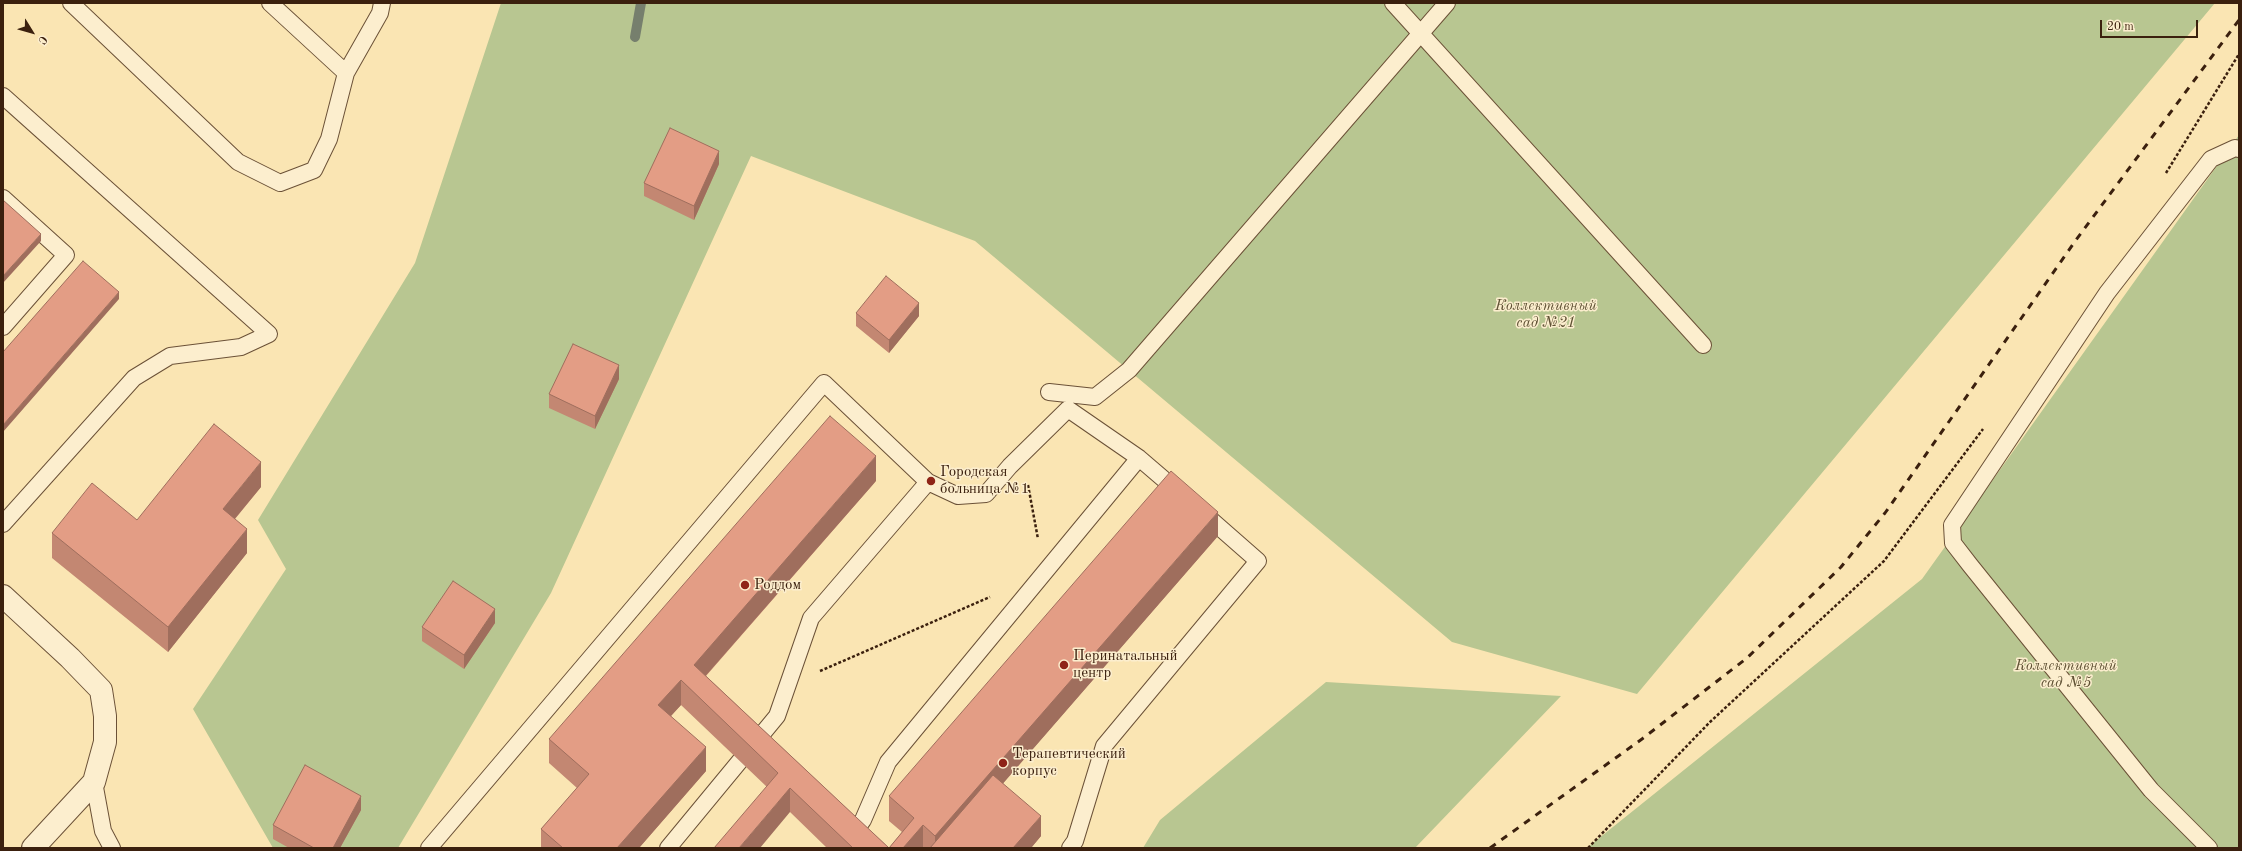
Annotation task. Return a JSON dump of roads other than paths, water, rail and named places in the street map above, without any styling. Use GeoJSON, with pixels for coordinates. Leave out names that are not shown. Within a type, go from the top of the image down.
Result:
{"type":"FeatureCollection","features":[{"type":"Feature","properties":{"kind":"street"},"geometry":{"type":"LineString","coordinates":[[3,596],[70,658],[101,690],[105,716],[104,742],[94,782],[33,848]]}},
{"type":"Feature","properties":{"kind":"lane"},"geometry":{"type":"LineString","coordinates":[[71,3],[238,162],[280,183],[314,170],[330,139],[346,73],[380,13],[382,3]]}},
{"type":"Feature","properties":{"kind":"lane"},"geometry":{"type":"LineString","coordinates":[[270,3],[346,73]]}},
{"type":"Feature","properties":{"kind":"lane"},"geometry":{"type":"LineString","coordinates":[[1393,3],[1703,345]]}},
{"type":"Feature","properties":{"kind":"lane"},"geometry":{"type":"LineString","coordinates":[[1049,392],[1095,397],[1129,370],[1447,3]]}},
{"type":"Feature","properties":{"kind":"lane"},"geometry":{"type":"LineString","coordinates":[[3,96],[269,334],[241,347],[170,356],[134,378],[3,524]]}},
{"type":"Feature","properties":{"kind":"lane"},"geometry":{"type":"LineString","coordinates":[[2209,848],[2151,790],[1970,565],[1953,543],[1952,525],[2107,293],[2211,159],[2235,148],[2239,149]]}},
{"type":"Feature","properties":{"kind":"lane"},"geometry":{"type":"LineString","coordinates":[[3,198],[66,255],[3,327]]}},
{"type":"Feature","properties":{"kind":"lane"},"geometry":{"type":"LineString","coordinates":[[429,848],[824,383],[928,482],[958,496],[986,494],[1022,454],[1068,409],[1139,458],[1258,562],[1104,746],[1075,841],[1070,848]]}},
{"type":"Feature","properties":{"kind":"lane"},"geometry":{"type":"LineString","coordinates":[[851,837],[863,820],[888,762],[1139,458]]}},
{"type":"Feature","properties":{"kind":"lane"},"geometry":{"type":"LineString","coordinates":[[668,848],[777,716],[811,618],[928,482]]}},
{"type":"Feature","properties":{"kind":"lane"},"geometry":{"type":"LineString","coordinates":[[94,782],[103,831],[112,848]]}},
{"type":"Feature","properties":{"kind":"waterway"},"geometry":{"type":"LineString","coordinates":[[635,37],[641,3]]}},
{"type":"Feature","properties":{"kind":"railway"},"geometry":{"type":"LineString","coordinates":[[1490,848],[1642,739],[1747,658],[1841,567],[1885,513],[2076,240],[2239,20]]}},
{"type":"Feature","properties":{"kind":"place","name":"Городская больница №1"},"geometry":{"type":"Point","coordinates":[931,481]}},
{"type":"Feature","properties":{"kind":"place","name":"Роддом"},"geometry":{"type":"Point","coordinates":[745,585]}},
{"type":"Feature","properties":{"kind":"place","name":"Перинатальный центр"},"geometry":{"type":"Point","coordinates":[1064,665]}},
{"type":"Feature","properties":{"kind":"place","name":"Терапевтический корпус"},"geometry":{"type":"Point","coordinates":[1003,763]}},
{"type":"Feature","properties":{"kind":"park label","name":"Коллективный сад №21"},"geometry":{"type":"Point","coordinates":[1546,314]}},
{"type":"Feature","properties":{"kind":"park label","name":"Коллективный сад №5"},"geometry":{"type":"Point","coordinates":[2066,674]}}]}
